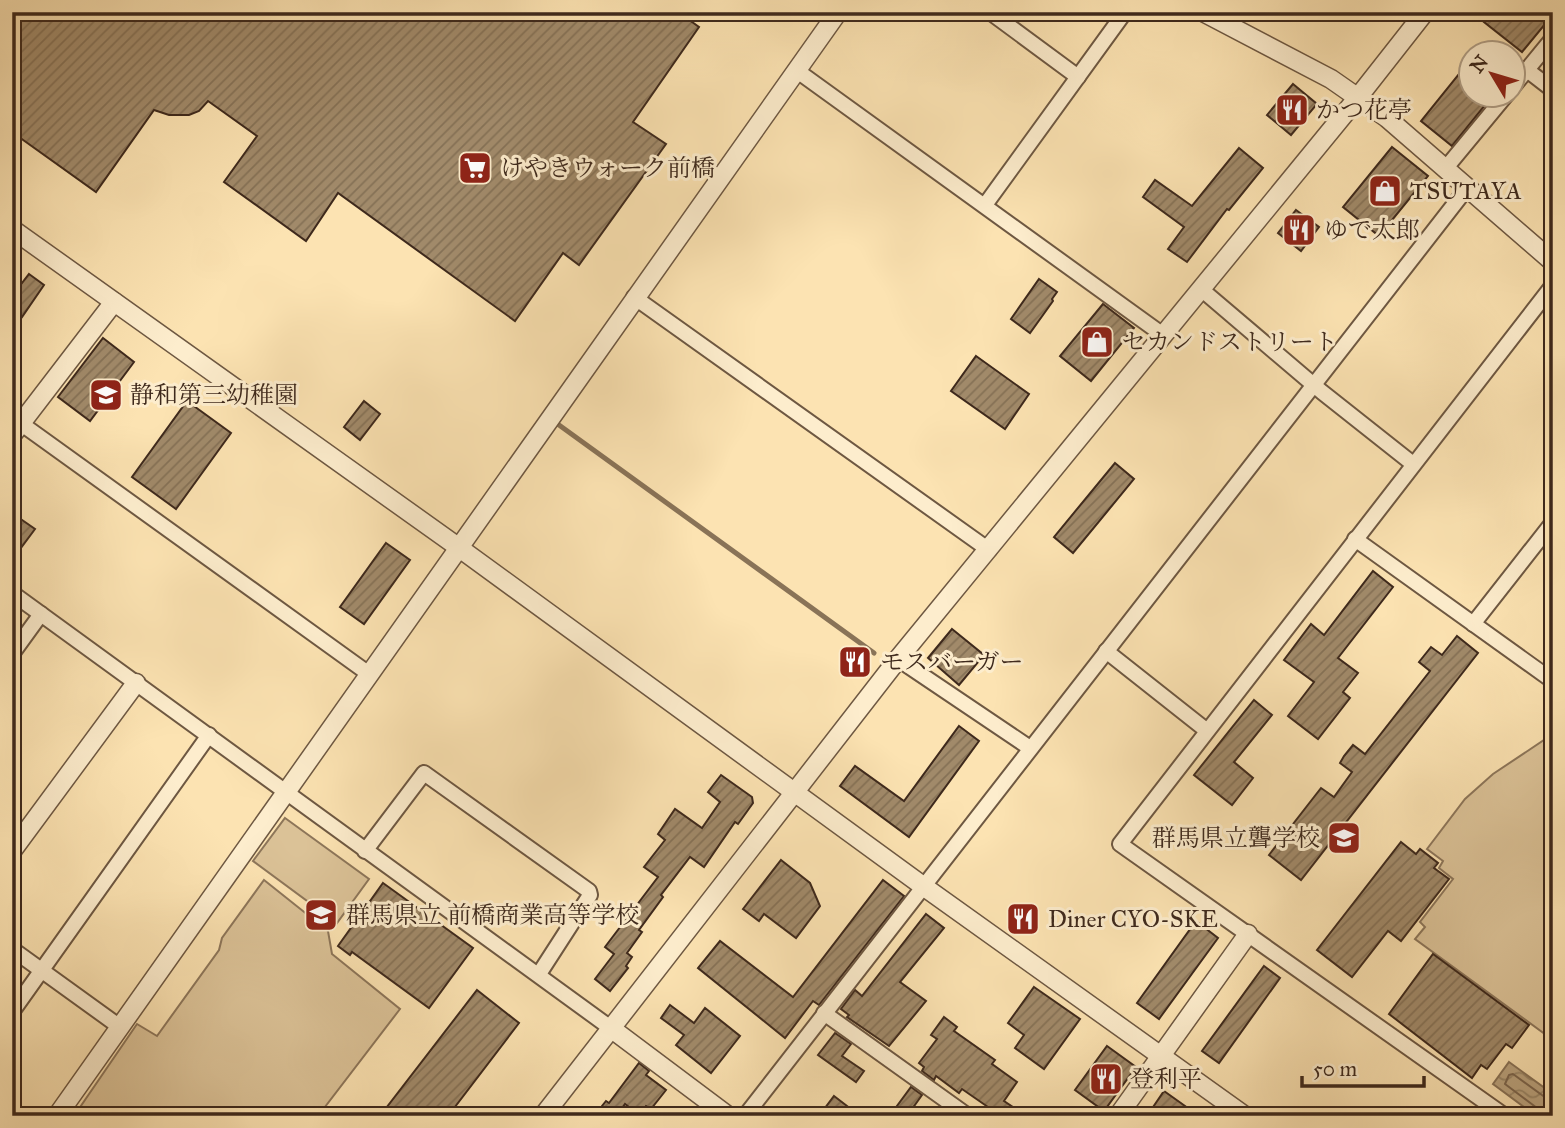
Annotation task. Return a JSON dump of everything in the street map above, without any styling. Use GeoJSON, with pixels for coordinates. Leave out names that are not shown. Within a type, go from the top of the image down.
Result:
{"type":"FeatureCollection","features":[{"type":"Feature","properties":{"kind":"street"},"geometry":{"type":"LineString","coordinates":[[57,1116],[838,12]]}},
{"type":"Feature","properties":{"kind":"street"},"geometry":{"type":"LineString","coordinates":[[990,12],[1078,77]]}},
{"type":"Feature","properties":{"kind":"street"},"geometry":{"type":"LineString","coordinates":[[985,205],[1125,12]]}},
{"type":"Feature","properties":{"kind":"street"},"geometry":{"type":"LineString","coordinates":[[1203,12],[1359,96],[1387,117],[1553,262]]}},
{"type":"Feature","properties":{"kind":"street"},"geometry":{"type":"LineString","coordinates":[[543,1116],[898,659],[1425,12]]}},
{"type":"Feature","properties":{"kind":"street"},"geometry":{"type":"LineString","coordinates":[[1553,38],[1527,70],[1553,90]]}},
{"type":"Feature","properties":{"kind":"street"},"geometry":{"type":"LineString","coordinates":[[796,70],[1163,335]]}},
{"type":"Feature","properties":{"kind":"street"},"geometry":{"type":"LineString","coordinates":[[1445,169],[1495,108]]}},
{"type":"Feature","properties":{"kind":"street"},"geometry":{"type":"LineString","coordinates":[[745,1116],[1467,188]]}},
{"type":"Feature","properties":{"kind":"street"},"geometry":{"type":"LineString","coordinates":[[12,229],[458,547],[923,886],[1245,1116]]}},
{"type":"Feature","properties":{"kind":"street"},"geometry":{"type":"LineString","coordinates":[[1505,1116],[1119,844],[1553,285]]}},
{"type":"Feature","properties":{"kind":"street"},"geometry":{"type":"LineString","coordinates":[[1201,289],[1413,464]]}},
{"type":"Feature","properties":{"kind":"street"},"geometry":{"type":"LineString","coordinates":[[634,298],[989,550]]}},
{"type":"Feature","properties":{"kind":"street"},"geometry":{"type":"LineString","coordinates":[[114,302],[15,425],[369,674]]}},
{"type":"Feature","properties":{"kind":"street"},"geometry":{"type":"LineString","coordinates":[[1473,624],[1553,522]]}},
{"type":"Feature","properties":{"kind":"street"},"geometry":{"type":"LineString","coordinates":[[1355,539],[1553,681]]}},
{"type":"Feature","properties":{"kind":"street"},"geometry":{"type":"LineString","coordinates":[[12,593],[365,851],[540,974],[728,1116]]}},
{"type":"Feature","properties":{"kind":"street"},"geometry":{"type":"LineString","coordinates":[[12,654],[41,614]]}},
{"type":"Feature","properties":{"kind":"street"},"geometry":{"type":"LineString","coordinates":[[1106,650],[1206,730]]}},
{"type":"Feature","properties":{"kind":"street"},"geometry":{"type":"LineString","coordinates":[[898,659],[1030,748]]}},
{"type":"Feature","properties":{"kind":"street"},"geometry":{"type":"LineString","coordinates":[[12,851],[136,682]]}},
{"type":"Feature","properties":{"kind":"street"},"geometry":{"type":"LineString","coordinates":[[12,1012],[209,735]]}},
{"type":"Feature","properties":{"kind":"street"},"geometry":{"type":"LineString","coordinates":[[365,851],[424,773],[589,891],[590,895],[540,974]]}},
{"type":"Feature","properties":{"kind":"street"},"geometry":{"type":"LineString","coordinates":[[1118,1116],[1248,934]]}},
{"type":"Feature","properties":{"kind":"street"},"geometry":{"type":"LineString","coordinates":[[12,948],[120,1027]]}},
{"type":"Feature","properties":{"kind":"street"},"geometry":{"type":"LineString","coordinates":[[824,1013],[968,1116]]}},
{"type":"Feature","properties":{"kind":"shaded area"},"geometry":{"type":"Polygon","coordinates":[[[1553,738],[1553,1040],[1415,939],[1425,927],[1420,922],[1453,879],[1439,868],[1443,861],[1427,849],[1465,799],[1493,774],[1544,740],[1553,738]]]}},
{"type":"Feature","properties":{"kind":"shaded area"},"geometry":{"type":"Polygon","coordinates":[[[285,818],[369,879],[337,923],[253,861],[285,818]]]}},
{"type":"Feature","properties":{"kind":"shaded area"},"geometry":{"type":"Polygon","coordinates":[[[264,880],[328,931],[332,954],[400,1009],[318,1116],[74,1116],[137,1024],[157,1036],[219,950],[222,938],[264,880]]]}},
{"type":"Feature","properties":{"kind":"water"},"geometry":{"type":"Polygon","coordinates":[[[1509,1062],[1553,1094],[1553,1110],[1549,1116],[1536,1116],[1493,1084],[1509,1062]]]}},
{"type":"Feature","properties":{"kind":"building","name":"けやきウォーク前橋"},"geometry":{"type":"Polygon","coordinates":[[[12,12],[678,12],[699,27],[633,122],[666,144],[579,265],[563,253],[515,321],[338,193],[306,241],[224,182],[257,136],[208,101],[199,111],[189,115],[169,115],[154,110],[96,192],[12,132],[12,12]]]}},
{"type":"Feature","properties":{"kind":"building"},"geometry":{"type":"Polygon","coordinates":[[[1492,12],[1543,12],[1550,18],[1526,47],[1526,38],[1504,38],[1484,22],[1492,12]]]}},
{"type":"Feature","properties":{"kind":"building"},"geometry":{"type":"Polygon","coordinates":[[[1456,78],[1456,108],[1483,108],[1452,146],[1421,121],[1456,78]]]}},
{"type":"Feature","properties":{"kind":"building","name":"かつ花亭"},"geometry":{"type":"Polygon","coordinates":[[[1293,84],[1317,104],[1291,135],[1267,115],[1293,84]]]}},
{"type":"Feature","properties":{"kind":"building","name":"TSUTAYA"},"geometry":{"type":"Polygon","coordinates":[[[1392,147],[1428,176],[1379,236],[1343,207],[1392,147]]]}},
{"type":"Feature","properties":{"kind":"building"},"geometry":{"type":"Polygon","coordinates":[[[1239,148],[1263,168],[1229,210],[1227,209],[1187,262],[1168,249],[1184,227],[1143,197],[1155,180],[1192,206],[1239,148]]]}},
{"type":"Feature","properties":{"kind":"building","name":"ゆで太郎"},"geometry":{"type":"Polygon","coordinates":[[[1296,210],[1319,227],[1301,251],[1278,233],[1296,210]]]}},
{"type":"Feature","properties":{"kind":"building"},"geometry":{"type":"Polygon","coordinates":[[[29,274],[44,285],[22,317],[12,310],[12,296],[29,274]]]}},
{"type":"Feature","properties":{"kind":"building"},"geometry":{"type":"Polygon","coordinates":[[[1039,279],[1057,292],[1030,333],[1011,319],[1039,279]]]}},
{"type":"Feature","properties":{"kind":"building","name":"セカンドストリート"},"geometry":{"type":"Polygon","coordinates":[[[1103,304],[1134,328],[1091,381],[1060,356],[1103,304]]]}},
{"type":"Feature","properties":{"kind":"building"},"geometry":{"type":"Polygon","coordinates":[[[103,338],[134,362],[90,421],[58,397],[103,338]]]}},
{"type":"Feature","properties":{"kind":"building"},"geometry":{"type":"Polygon","coordinates":[[[976,356],[1029,394],[1005,429],[951,391],[976,356]]]}},
{"type":"Feature","properties":{"kind":"building"},"geometry":{"type":"Polygon","coordinates":[[[187,401],[231,433],[176,509],[132,477],[187,401]]]}},
{"type":"Feature","properties":{"kind":"building"},"geometry":{"type":"Polygon","coordinates":[[[364,401],[380,414],[360,440],[344,427],[364,401]]]}},
{"type":"Feature","properties":{"kind":"building"},"geometry":{"type":"Polygon","coordinates":[[[1115,463],[1134,479],[1073,553],[1054,537],[1115,463]]]}},
{"type":"Feature","properties":{"kind":"building"},"geometry":{"type":"Polygon","coordinates":[[[12,513],[35,529],[12,560],[12,513]]]}},
{"type":"Feature","properties":{"kind":"building"},"geometry":{"type":"Polygon","coordinates":[[[386,543],[410,560],[364,624],[340,607],[386,543]]]}},
{"type":"Feature","properties":{"kind":"building"},"geometry":{"type":"Polygon","coordinates":[[[1373,571],[1393,587],[1338,658],[1358,673],[1343,692],[1350,698],[1318,739],[1288,716],[1314,682],[1284,660],[1311,624],[1324,635],[1373,571]]]}},
{"type":"Feature","properties":{"kind":"building"},"geometry":{"type":"Polygon","coordinates":[[[952,629],[984,655],[959,685],[928,658],[952,629]]]}},
{"type":"Feature","properties":{"kind":"building"},"geometry":{"type":"Polygon","coordinates":[[[1457,636],[1478,653],[1301,880],[1269,855],[1321,788],[1334,797],[1352,772],[1340,763],[1344,756],[1353,745],[1365,754],[1430,671],[1419,662],[1431,647],[1442,655],[1457,636]]]}},
{"type":"Feature","properties":{"kind":"building"},"geometry":{"type":"Polygon","coordinates":[[[1254,700],[1272,715],[1234,762],[1253,778],[1232,805],[1194,775],[1254,700]]]}},
{"type":"Feature","properties":{"kind":"building"},"geometry":{"type":"Polygon","coordinates":[[[959,726],[979,741],[909,837],[840,786],[855,766],[904,801],[959,726]]]}},
{"type":"Feature","properties":{"kind":"building"},"geometry":{"type":"Polygon","coordinates":[[[721,775],[752,797],[753,803],[738,824],[735,822],[704,867],[690,857],[661,895],[663,897],[639,930],[642,932],[627,953],[632,957],[626,966],[628,968],[610,991],[595,979],[614,954],[605,947],[658,877],[644,867],[665,840],[658,834],[675,809],[702,828],[720,802],[708,792],[721,775]]]}},
{"type":"Feature","properties":{"kind":"building"},"geometry":{"type":"Polygon","coordinates":[[[1401,842],[1416,854],[1420,849],[1438,863],[1434,868],[1449,879],[1401,941],[1388,931],[1352,977],[1317,950],[1401,842]]]}},
{"type":"Feature","properties":{"kind":"building"},"geometry":{"type":"Polygon","coordinates":[[[781,860],[810,883],[820,906],[796,938],[764,914],[759,921],[743,909],[781,860]]]}},
{"type":"Feature","properties":{"kind":"building"},"geometry":{"type":"Polygon","coordinates":[[[883,880],[904,896],[819,1005],[813,1001],[785,1038],[698,968],[720,941],[793,997],[883,880]]]}},
{"type":"Feature","properties":{"kind":"building"},"geometry":{"type":"Polygon","coordinates":[[[383,883],[473,948],[429,1008],[352,952],[350,955],[338,946],[383,883]]]}},
{"type":"Feature","properties":{"kind":"building"},"geometry":{"type":"Polygon","coordinates":[[[926,914],[944,928],[900,982],[926,1001],[889,1046],[847,1017],[849,1015],[841,1009],[855,990],[862,996],[926,914]]]}},
{"type":"Feature","properties":{"kind":"building"},"geometry":{"type":"Polygon","coordinates":[[[1196,921],[1218,938],[1159,1019],[1137,1003],[1196,921]]]}},
{"type":"Feature","properties":{"kind":"building"},"geometry":{"type":"Polygon","coordinates":[[[1433,954],[1529,1025],[1512,1048],[1506,1044],[1487,1069],[1481,1065],[1472,1078],[1389,1014],[1433,954]]]}},
{"type":"Feature","properties":{"kind":"building"},"geometry":{"type":"Polygon","coordinates":[[[1264,966],[1280,978],[1219,1063],[1202,1051],[1264,966]]]}},
{"type":"Feature","properties":{"kind":"building"},"geometry":{"type":"Polygon","coordinates":[[[1034,987],[1080,1019],[1044,1069],[1015,1048],[1024,1035],[1008,1023],[1034,987]]]}},
{"type":"Feature","properties":{"kind":"building"},"geometry":{"type":"Polygon","coordinates":[[[477,990],[519,1023],[448,1116],[380,1116],[477,990]]]}},
{"type":"Feature","properties":{"kind":"building"},"geometry":{"type":"Polygon","coordinates":[[[670,1005],[694,1023],[705,1008],[740,1036],[711,1073],[676,1045],[684,1035],[661,1018],[670,1005]]]}},
{"type":"Feature","properties":{"kind":"building"},"geometry":{"type":"Polygon","coordinates":[[[944,1017],[957,1027],[954,1031],[995,1060],[992,1064],[1017,1082],[1004,1101],[1026,1116],[1001,1116],[962,1089],[959,1093],[936,1076],[934,1080],[922,1071],[924,1067],[919,1063],[937,1039],[931,1035],[944,1017]]]}},
{"type":"Feature","properties":{"kind":"building"},"geometry":{"type":"Polygon","coordinates":[[[835,1033],[851,1044],[842,1056],[864,1071],[856,1082],[818,1055],[835,1033]]]}},
{"type":"Feature","properties":{"kind":"building","name":"登利平"},"geometry":{"type":"Polygon","coordinates":[[[1107,1046],[1136,1067],[1104,1111],[1075,1090],[1107,1046]]]}},
{"type":"Feature","properties":{"kind":"building"},"geometry":{"type":"Polygon","coordinates":[[[639,1063],[649,1071],[646,1075],[666,1090],[651,1109],[646,1106],[639,1115],[625,1104],[620,1111],[626,1116],[594,1116],[606,1101],[609,1103],[639,1063]]]}},
{"type":"Feature","properties":{"kind":"building"},"geometry":{"type":"Polygon","coordinates":[[[911,1087],[922,1095],[907,1116],[902,1116],[894,1110],[911,1087]]]}},
{"type":"Feature","properties":{"kind":"building"},"geometry":{"type":"Polygon","coordinates":[[[1164,1091],[1199,1116],[1147,1116],[1164,1091]]]}},
{"type":"Feature","properties":{"kind":"building"},"geometry":{"type":"Polygon","coordinates":[[[834,1096],[860,1116],[819,1116],[834,1096]]]}},
{"type":"Feature","properties":{"kind":"waterway"},"geometry":{"type":"LineString","coordinates":[[559,425],[874,653]]}},
{"type":"Feature","properties":{"kind":"place","name":"かつ花亭"},"geometry":{"type":"Point","coordinates":[1292,110]}},
{"type":"Feature","properties":{"kind":"place","name":"けやきウォーク前橋"},"geometry":{"type":"Point","coordinates":[475,168]}},
{"type":"Feature","properties":{"kind":"place","name":"TSUTAYA"},"geometry":{"type":"Point","coordinates":[1385,191]}},
{"type":"Feature","properties":{"kind":"place","name":"ゆで太郎"},"geometry":{"type":"Point","coordinates":[1299,230]}},
{"type":"Feature","properties":{"kind":"place","name":"セカンドストリート"},"geometry":{"type":"Point","coordinates":[1097,342]}},
{"type":"Feature","properties":{"kind":"place","name":"静和第三幼稚園"},"geometry":{"type":"Point","coordinates":[106,395]}},
{"type":"Feature","properties":{"kind":"place","name":"モスバーガー"},"geometry":{"type":"Point","coordinates":[855,662]}},
{"type":"Feature","properties":{"kind":"place","name":"群馬県立聾学校"},"geometry":{"type":"Point","coordinates":[1344,838]}},
{"type":"Feature","properties":{"kind":"place","name":"群馬県立 前橋商業高等学校"},"geometry":{"type":"Point","coordinates":[321,915]}},
{"type":"Feature","properties":{"kind":"place","name":"Diner CYO-SKE"},"geometry":{"type":"Point","coordinates":[1023,919]}},
{"type":"Feature","properties":{"kind":"place","name":"登利平"},"geometry":{"type":"Point","coordinates":[1106,1079]}}]}
